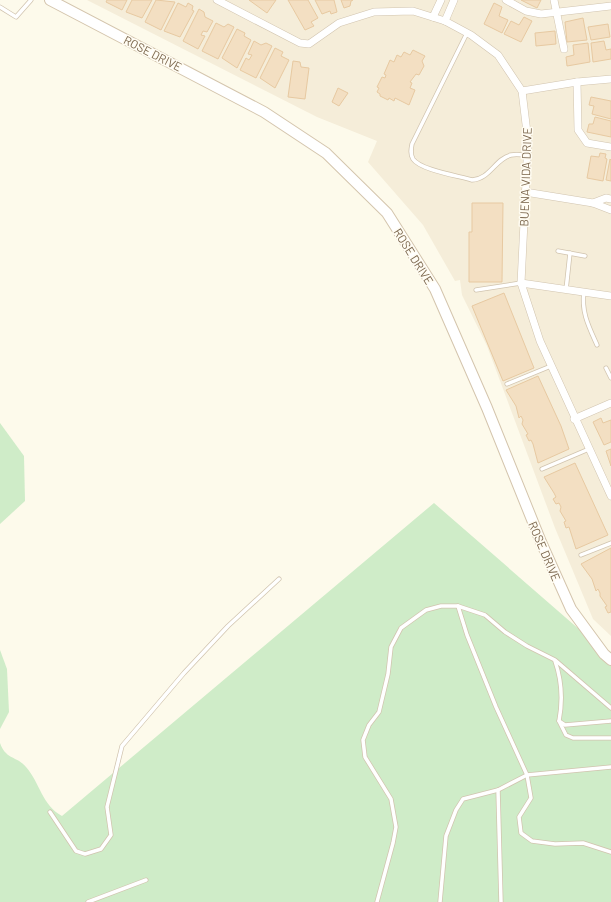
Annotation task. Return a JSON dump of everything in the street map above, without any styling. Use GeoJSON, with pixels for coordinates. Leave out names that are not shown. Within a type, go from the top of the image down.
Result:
{"type":"FeatureCollection","features":[{"type":"Feature","properties":{"kind":"street","name":"ROSE DRIVE"},"geometry":{"type":"LineString","coordinates":[[50,0],[264,112],[326,153],[387,213],[435,289],[487,408],[540,542],[571,609],[604,654],[611,660]]}},
{"type":"Feature","properties":{"kind":"street","name":"BUENA VIDA DRIVE"},"geometry":{"type":"LineString","coordinates":[[217,0],[300,43],[309,44],[339,23],[374,12],[413,11],[445,21],[467,33],[498,55],[522,91],[526,116],[527,155],[521,284],[540,341],[574,419],[610,491]]}},
{"type":"Feature","properties":{"kind":"street"},"geometry":{"type":"LineString","coordinates":[[433,17],[441,0]]}},
{"type":"Feature","properties":{"kind":"street"},"geometry":{"type":"LineString","coordinates":[[445,21],[454,0]]}},
{"type":"Feature","properties":{"kind":"street"},"geometry":{"type":"LineString","coordinates":[[506,0],[526,11],[541,14],[611,6]]}},
{"type":"Feature","properties":{"kind":"street"},"geometry":{"type":"LineString","coordinates":[[554,0],[564,49]]}},
{"type":"Feature","properties":{"kind":"street"},"geometry":{"type":"LineString","coordinates":[[522,91],[577,82],[611,79]]}},
{"type":"Feature","properties":{"kind":"street"},"geometry":{"type":"LineString","coordinates":[[577,82],[578,130],[587,143],[611,147]]}},
{"type":"Feature","properties":{"kind":"street"},"geometry":{"type":"LineString","coordinates":[[525,192],[593,203],[611,210]]}},
{"type":"Feature","properties":{"kind":"street"},"geometry":{"type":"LineString","coordinates":[[593,203],[606,198],[611,199]]}},
{"type":"Feature","properties":{"kind":"street"},"geometry":{"type":"LineString","coordinates":[[521,284],[611,296]]}},
{"type":"Feature","properties":{"kind":"street"},"geometry":{"type":"LineString","coordinates":[[574,419],[611,403]]}},
{"type":"Feature","properties":{"kind":"lane"},"geometry":{"type":"LineString","coordinates":[[0,7],[16,17],[31,0]]}},
{"type":"Feature","properties":{"kind":"lane"},"geometry":{"type":"LineString","coordinates":[[467,33],[412,144],[410,151],[412,158],[417,163],[427,168],[472,180],[486,176],[506,157],[513,154],[527,155]]}},
{"type":"Feature","properties":{"kind":"lane"},"geometry":{"type":"LineString","coordinates":[[558,251],[585,256]]}},
{"type":"Feature","properties":{"kind":"lane"},"geometry":{"type":"LineString","coordinates":[[566,290],[570,253]]}},
{"type":"Feature","properties":{"kind":"lane"},"geometry":{"type":"LineString","coordinates":[[476,290],[521,284]]}},
{"type":"Feature","properties":{"kind":"lane"},"geometry":{"type":"LineString","coordinates":[[584,292],[582,303],[585,318],[597,345]]}},
{"type":"Feature","properties":{"kind":"lane"},"geometry":{"type":"LineString","coordinates":[[507,384],[551,366]]}},
{"type":"Feature","properties":{"kind":"lane"},"geometry":{"type":"LineString","coordinates":[[606,368],[611,378]]}},
{"type":"Feature","properties":{"kind":"lane"},"geometry":{"type":"LineString","coordinates":[[542,469],[589,449]]}},
{"type":"Feature","properties":{"kind":"lane"},"geometry":{"type":"LineString","coordinates":[[581,555],[611,542]]}},
{"type":"Feature","properties":{"kind":"lane"},"geometry":{"type":"LineString","coordinates":[[50,812],[76,851],[85,854],[101,849],[111,835],[107,807],[122,746],[188,668],[228,626],[279,579]]}},
{"type":"Feature","properties":{"kind":"lane"},"geometry":{"type":"LineString","coordinates":[[377,902],[396,827],[391,798],[365,757],[363,740],[369,725],[379,712],[388,674],[391,647],[401,628],[426,610],[441,606],[458,606],[485,615],[505,632],[527,646],[555,660],[611,708]]}},
{"type":"Feature","properties":{"kind":"lane"},"geometry":{"type":"LineString","coordinates":[[458,606],[467,635],[496,707],[527,775],[531,798],[519,816],[521,833],[532,841],[555,844],[583,843],[611,852]]}},
{"type":"Feature","properties":{"kind":"lane"},"geometry":{"type":"LineString","coordinates":[[555,660],[561,678],[562,703],[559,721],[566,735],[573,738],[611,738]]}},
{"type":"Feature","properties":{"kind":"lane"},"geometry":{"type":"LineString","coordinates":[[559,721],[565,725],[611,721]]}},
{"type":"Feature","properties":{"kind":"lane"},"geometry":{"type":"LineString","coordinates":[[440,902],[446,836],[456,810],[464,798],[498,790],[527,775],[611,767]]}},
{"type":"Feature","properties":{"kind":"lane"},"geometry":{"type":"LineString","coordinates":[[498,790],[501,902]]}},
{"type":"Feature","properties":{"kind":"lane"},"geometry":{"type":"LineString","coordinates":[[88,902],[146,880]]}},
{"type":"Feature","properties":{"kind":"shaded area"},"geometry":{"type":"Polygon","coordinates":[[[87,0],[611,0],[611,636],[593,619],[555,528],[487,346],[462,295],[460,280],[455,281],[423,225],[368,162],[377,141],[317,117],[87,0]]]}},
{"type":"Feature","properties":{"kind":"green space"},"geometry":{"type":"Polygon","coordinates":[[[0,423],[24,456],[25,501],[0,524],[0,423]]]}},
{"type":"Feature","properties":{"kind":"green space"},"geometry":{"type":"Polygon","coordinates":[[[434,503],[611,657],[611,902],[0,902],[0,743],[8,755],[26,767],[50,806],[62,816],[434,503]]]}},
{"type":"Feature","properties":{"kind":"green space"},"geometry":{"type":"Polygon","coordinates":[[[0,650],[7,669],[9,712],[0,729],[0,650]]]}},
{"type":"Feature","properties":{"kind":"building"},"geometry":{"type":"Polygon","coordinates":[[[107,0],[127,0],[122,10],[106,2],[107,0]]]}},
{"type":"Feature","properties":{"kind":"building"},"geometry":{"type":"Polygon","coordinates":[[[132,0],[152,0],[142,18],[126,12],[132,0]]]}},
{"type":"Feature","properties":{"kind":"building"},"geometry":{"type":"Polygon","coordinates":[[[156,0],[175,2],[161,30],[145,22],[156,0]]]}},
{"type":"Feature","properties":{"kind":"building"},"geometry":{"type":"Polygon","coordinates":[[[249,0],[276,0],[267,13],[249,0]]]}},
{"type":"Feature","properties":{"kind":"building"},"geometry":{"type":"Polygon","coordinates":[[[288,0],[308,0],[318,18],[311,22],[314,26],[305,30],[288,0]]]}},
{"type":"Feature","properties":{"kind":"building"},"geometry":{"type":"Polygon","coordinates":[[[315,0],[334,0],[337,12],[331,14],[330,11],[322,14],[315,0]]]}},
{"type":"Feature","properties":{"kind":"building"},"geometry":{"type":"Polygon","coordinates":[[[341,0],[353,0],[351,1],[350,6],[344,8],[341,0]]]}},
{"type":"Feature","properties":{"kind":"building"},"geometry":{"type":"Polygon","coordinates":[[[521,0],[541,0],[537,8],[521,0]]]}},
{"type":"Feature","properties":{"kind":"building"},"geometry":{"type":"Polygon","coordinates":[[[178,3],[186,7],[188,3],[193,6],[192,10],[194,11],[180,37],[164,31],[178,3]]]}},
{"type":"Feature","properties":{"kind":"building"},"geometry":{"type":"Polygon","coordinates":[[[494,3],[502,7],[499,16],[508,20],[502,33],[484,24],[494,3]]]}},
{"type":"Feature","properties":{"kind":"building"},"geometry":{"type":"Polygon","coordinates":[[[199,9],[204,12],[205,17],[213,21],[207,32],[203,31],[201,35],[205,36],[198,49],[183,41],[199,9]]]}},
{"type":"Feature","properties":{"kind":"building"},"geometry":{"type":"Polygon","coordinates":[[[524,17],[532,21],[521,42],[504,34],[511,21],[519,25],[524,17]]]}},
{"type":"Feature","properties":{"kind":"building"},"geometry":{"type":"Polygon","coordinates":[[[583,18],[587,40],[567,42],[565,22],[583,18]]]}},
{"type":"Feature","properties":{"kind":"building"},"geometry":{"type":"Polygon","coordinates":[[[216,23],[224,27],[228,24],[234,27],[218,59],[202,51],[216,23]]]}},
{"type":"Feature","properties":{"kind":"building"},"geometry":{"type":"Polygon","coordinates":[[[608,24],[610,37],[591,40],[588,27],[608,24]]]}},
{"type":"Feature","properties":{"kind":"building"},"geometry":{"type":"Polygon","coordinates":[[[237,29],[245,33],[244,36],[251,40],[237,68],[222,58],[237,29]]]}},
{"type":"Feature","properties":{"kind":"building"},"geometry":{"type":"Polygon","coordinates":[[[555,31],[556,44],[536,46],[535,33],[555,31]]]}},
{"type":"Feature","properties":{"kind":"building"},"geometry":{"type":"Polygon","coordinates":[[[254,41],[261,45],[266,43],[272,46],[256,78],[240,70],[246,58],[249,60],[252,55],[248,54],[254,41]]]}},
{"type":"Feature","properties":{"kind":"building"},"geometry":{"type":"Polygon","coordinates":[[[604,41],[606,50],[611,49],[611,59],[593,62],[591,43],[604,41]]]}},
{"type":"Feature","properties":{"kind":"building"},"geometry":{"type":"Polygon","coordinates":[[[588,43],[590,62],[567,66],[566,57],[574,55],[573,45],[588,43]]]}},
{"type":"Feature","properties":{"kind":"building"},"geometry":{"type":"Polygon","coordinates":[[[275,48],[283,52],[281,56],[289,60],[275,88],[260,78],[275,48]]]}},
{"type":"Feature","properties":{"kind":"building"},"geometry":{"type":"Polygon","coordinates":[[[413,50],[425,56],[422,61],[424,66],[419,75],[416,74],[410,82],[412,83],[410,88],[415,90],[409,105],[395,98],[394,101],[380,96],[377,92],[379,88],[377,87],[382,77],[385,78],[386,75],[384,74],[390,60],[394,62],[397,55],[401,57],[404,52],[410,55],[413,50]]]}},
{"type":"Feature","properties":{"kind":"building"},"geometry":{"type":"Polygon","coordinates":[[[293,61],[300,62],[301,67],[309,68],[305,99],[288,97],[293,61]]]}},
{"type":"Feature","properties":{"kind":"building"},"geometry":{"type":"Polygon","coordinates":[[[338,88],[348,93],[339,106],[332,102],[338,88]]]}},
{"type":"Feature","properties":{"kind":"building"},"geometry":{"type":"Polygon","coordinates":[[[591,97],[611,101],[611,119],[592,114],[594,106],[589,105],[591,97]]]}},
{"type":"Feature","properties":{"kind":"building"},"geometry":{"type":"Polygon","coordinates":[[[595,117],[611,121],[611,137],[587,132],[589,124],[593,124],[595,117]]]}},
{"type":"Feature","properties":{"kind":"building"},"geometry":{"type":"Polygon","coordinates":[[[600,153],[606,154],[605,158],[607,159],[603,181],[587,178],[591,156],[599,157],[600,153]]]}},
{"type":"Feature","properties":{"kind":"building"},"geometry":{"type":"Polygon","coordinates":[[[610,159],[611,160],[611,181],[606,180],[610,159]]]}},
{"type":"Feature","properties":{"kind":"building"},"geometry":{"type":"Polygon","coordinates":[[[472,203],[503,203],[502,282],[469,282],[469,232],[472,232],[472,203]]]}},
{"type":"Feature","properties":{"kind":"building"},"geometry":{"type":"Polygon","coordinates":[[[504,293],[534,368],[503,381],[472,306],[504,293]]]}},
{"type":"Feature","properties":{"kind":"building"},"geometry":{"type":"Polygon","coordinates":[[[538,376],[561,426],[569,449],[538,463],[533,444],[531,440],[529,441],[526,435],[528,434],[522,424],[523,420],[521,416],[519,418],[516,406],[506,390],[538,376]]]}},
{"type":"Feature","properties":{"kind":"building"},"geometry":{"type":"Polygon","coordinates":[[[601,418],[603,423],[611,420],[611,442],[604,445],[593,422],[601,418]]]}},
{"type":"Feature","properties":{"kind":"building"},"geometry":{"type":"Polygon","coordinates":[[[611,449],[611,466],[606,451],[611,449]]]}},
{"type":"Feature","properties":{"kind":"building"},"geometry":{"type":"Polygon","coordinates":[[[575,463],[608,535],[576,549],[569,527],[566,528],[564,522],[566,521],[560,511],[561,507],[559,503],[556,504],[553,499],[556,497],[544,477],[575,463]]]}},
{"type":"Feature","properties":{"kind":"building"},"geometry":{"type":"Polygon","coordinates":[[[611,548],[611,612],[608,613],[605,607],[607,606],[600,596],[598,589],[596,591],[592,579],[581,564],[611,548]]]}}]}
